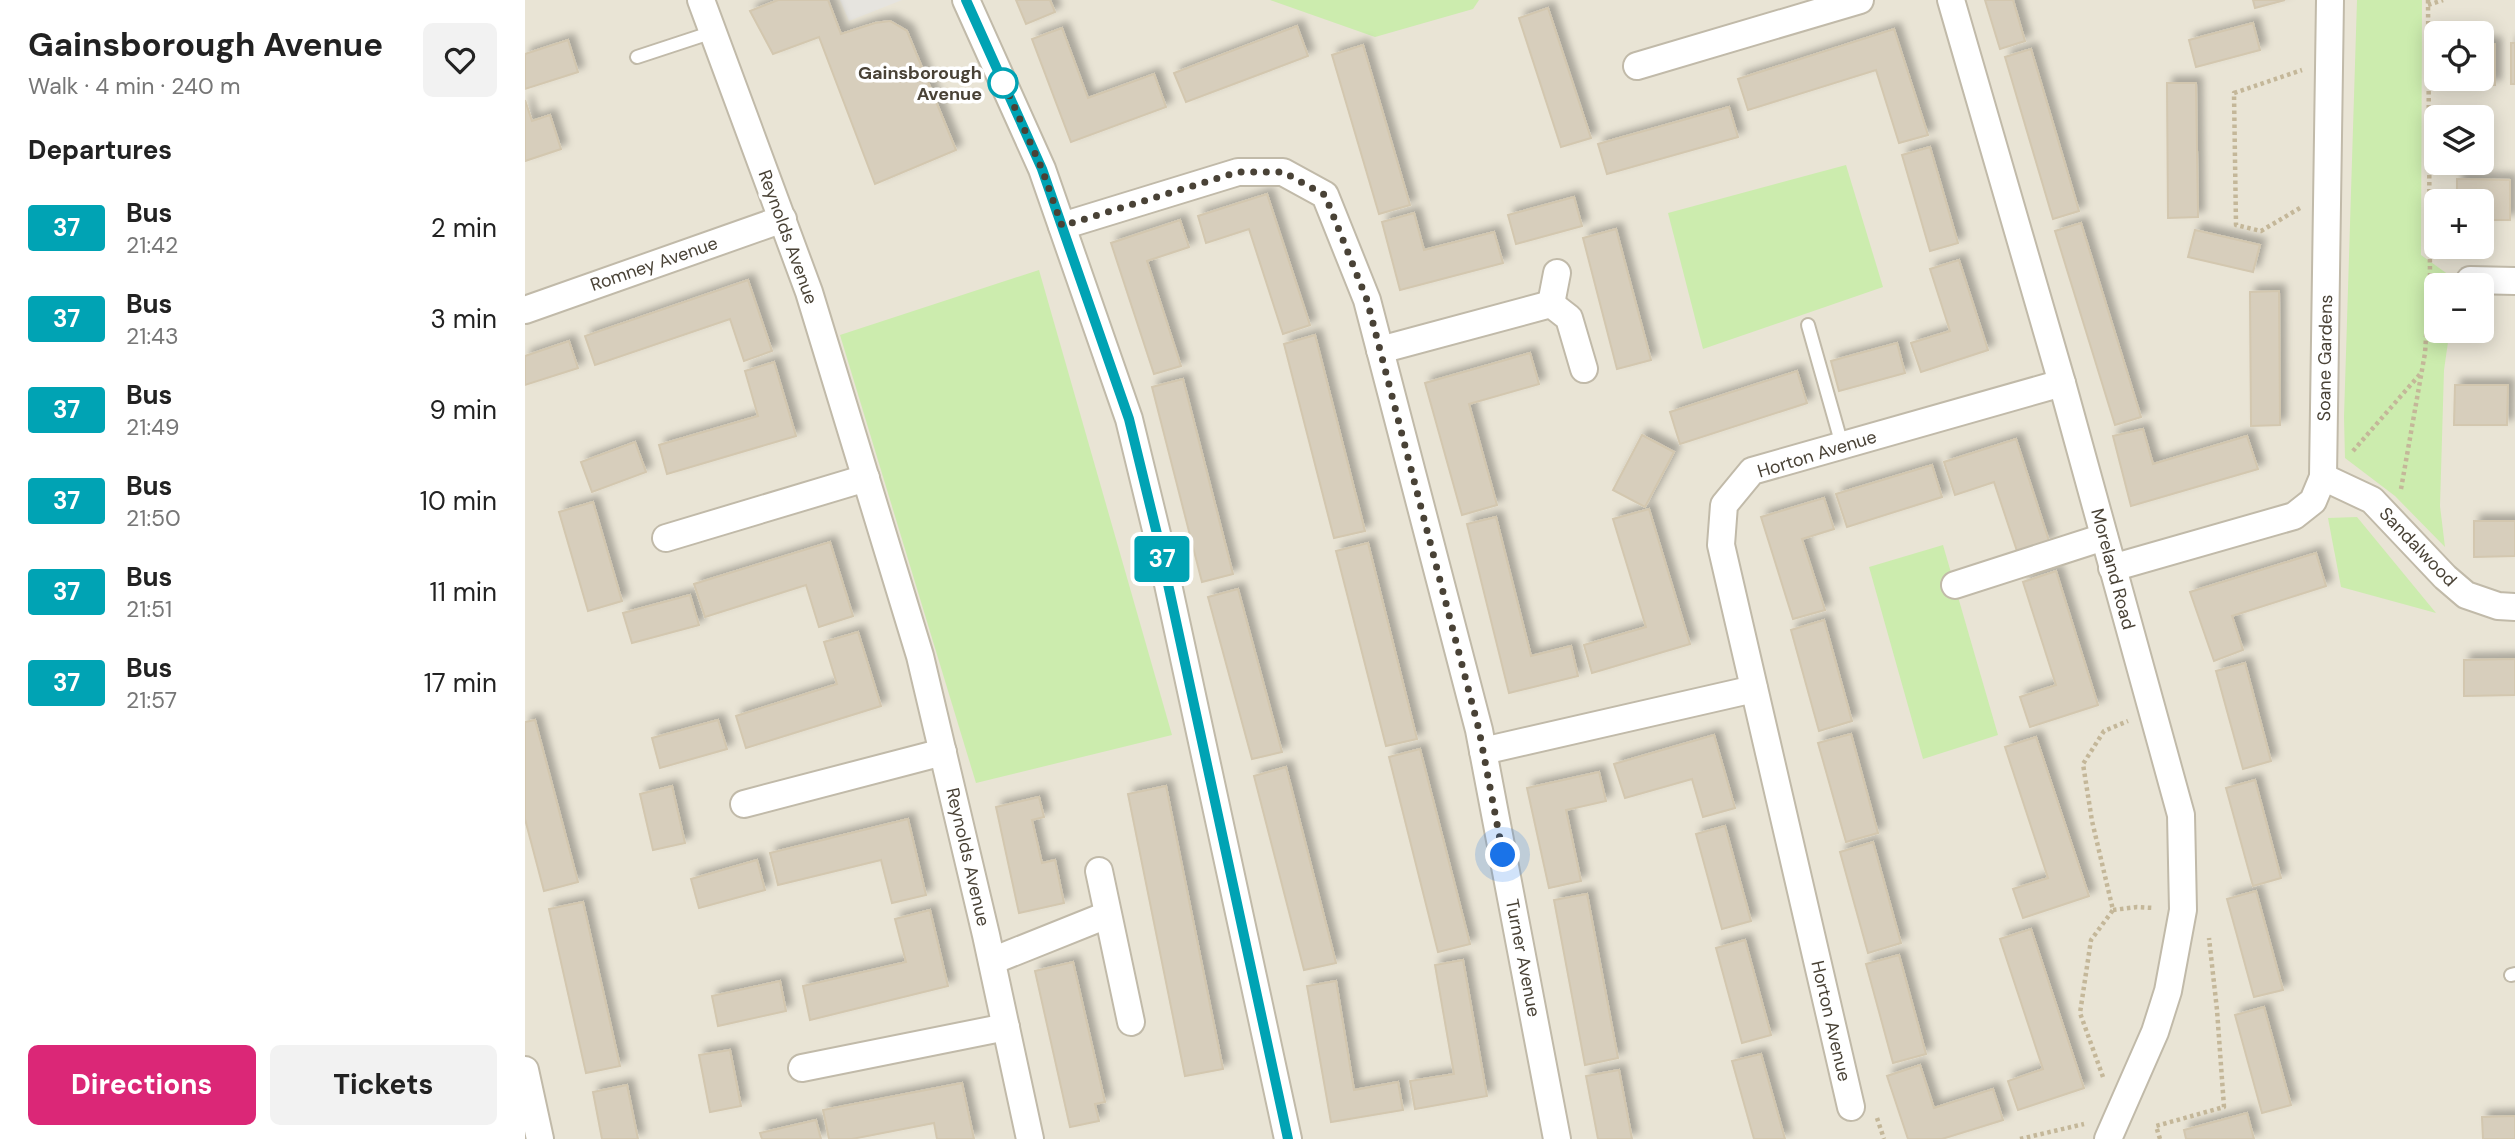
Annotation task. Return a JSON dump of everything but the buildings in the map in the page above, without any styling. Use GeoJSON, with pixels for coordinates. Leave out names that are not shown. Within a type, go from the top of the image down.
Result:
{"type":"FeatureCollection","features":[{"type":"Feature","properties":{"kind":"street","name":"Reynolds Avenue"},"geometry":{"type":"LineString","coordinates":[[701,0],[809,292],[920,656],[992,961],[1030,1139]]}},
{"type":"Feature","properties":{"kind":"street"},"geometry":{"type":"LineString","coordinates":[[966,0],[1042,169],[1129,419],[1158,538],[1288,1139]]}},
{"type":"Feature","properties":{"kind":"street"},"geometry":{"type":"LineString","coordinates":[[1637,66],[1860,0]]}},
{"type":"Feature","properties":{"kind":"street","name":"Moreland Road"},"geometry":{"type":"LineString","coordinates":[[1951,0],[2062,383],[2181,815],[2183,910],[2168,991],[2155,1032],[2113,1128]]}},
{"type":"Feature","properties":{"kind":"street","name":"Soane Gardens"},"geometry":{"type":"LineString","coordinates":[[2112,568],[2294,516],[2313,501],[2323,470],[2330,0]]}},
{"type":"Feature","properties":{"kind":"street","name":"Turner Avenue"},"geometry":{"type":"LineString","coordinates":[[1062,226],[1238,172],[1283,172],[1325,195],[1367,300],[1483,751],[1557,1139]]}},
{"type":"Feature","properties":{"kind":"street","name":"Romney Avenue"},"geometry":{"type":"LineString","coordinates":[[525,310],[783,219]]}},
{"type":"Feature","properties":{"kind":"street"},"geometry":{"type":"LineString","coordinates":[[1551,304],[1557,273]]}},
{"type":"Feature","properties":{"kind":"street"},"geometry":{"type":"LineString","coordinates":[[2494,281],[2515,281]]}},
{"type":"Feature","properties":{"kind":"street"},"geometry":{"type":"LineString","coordinates":[[1380,350],[1551,304]]}},
{"type":"Feature","properties":{"kind":"street"},"geometry":{"type":"LineString","coordinates":[[1551,304],[1569,318],[1584,369]]}},
{"type":"Feature","properties":{"kind":"street","name":"Horton Avenue"},"geometry":{"type":"LineString","coordinates":[[1851,1107],[1721,545],[1724,505],[1752,471],[2062,383]]}},
{"type":"Feature","properties":{"kind":"street","name":"Sandalwood"},"geometry":{"type":"LineString","coordinates":[[2323,470],[2372,500],[2445,577],[2466,595],[2498,606],[2515,607]]}},
{"type":"Feature","properties":{"kind":"street"},"geometry":{"type":"LineString","coordinates":[[666,538],[866,478]]}},
{"type":"Feature","properties":{"kind":"street"},"geometry":{"type":"LineString","coordinates":[[1955,585],[2103,537]]}},
{"type":"Feature","properties":{"kind":"street"},"geometry":{"type":"LineString","coordinates":[[1483,751],[1754,689]]}},
{"type":"Feature","properties":{"kind":"street"},"geometry":{"type":"LineString","coordinates":[[744,804],[943,752]]}},
{"type":"Feature","properties":{"kind":"street"},"geometry":{"type":"LineString","coordinates":[[1099,871],[1131,1022]]}},
{"type":"Feature","properties":{"kind":"street"},"geometry":{"type":"LineString","coordinates":[[992,961],[1107,915]]}},
{"type":"Feature","properties":{"kind":"street"},"geometry":{"type":"LineString","coordinates":[[802,1068],[1006,1027]]}},
{"type":"Feature","properties":{"kind":"street"},"geometry":{"type":"LineString","coordinates":[[525,1070],[540,1139]]}},
{"type":"Feature","properties":{"kind":"lane"},"geometry":{"type":"LineString","coordinates":[[637,57],[713,32]]}},
{"type":"Feature","properties":{"kind":"lane"},"geometry":{"type":"LineString","coordinates":[[1808,325],[1842,445]]}},
{"type":"Feature","properties":{"kind":"path"},"geometry":{"type":"LineString","coordinates":[[2430,273],[2428,2],[2443,0]]}},
{"type":"Feature","properties":{"kind":"path"},"geometry":{"type":"LineString","coordinates":[[2327,193],[2261,231],[2236,225],[2234,93],[2329,60]]}},
{"type":"Feature","properties":{"kind":"path"},"geometry":{"type":"LineString","coordinates":[[2395,524],[2423,371],[2425,343]]}},
{"type":"Feature","properties":{"kind":"path"},"geometry":{"type":"LineString","coordinates":[[2323,470],[2352,453],[2423,371]]}},
{"type":"Feature","properties":{"kind":"path"},"geometry":{"type":"LineString","coordinates":[[2113,910],[2092,821],[2083,764],[2103,731],[2152,711]]}},
{"type":"Feature","properties":{"kind":"path"},"geometry":{"type":"LineString","coordinates":[[2020,1139],[2113,1128],[2080,1013],[2091,940],[2113,910],[2137,907],[2183,910],[2206,917],[2217,1010],[2224,1107],[2156,1126],[2160,1139]]}},
{"type":"Feature","properties":{"kind":"shaded area"},"geometry":{"type":"Polygon","coordinates":[[[525,0],[2515,0],[2515,1139],[525,1139],[525,0]]]}},
{"type":"Feature","properties":{"kind":"shaded area"},"geometry":{"type":"Polygon","coordinates":[[[840,0],[902,0],[849,21],[840,0]]]}},
{"type":"Feature","properties":{"kind":"green space"},"geometry":{"type":"Polygon","coordinates":[[[1270,0],[1479,0],[1473,9],[1375,37],[1270,0]]]}},
{"type":"Feature","properties":{"kind":"green space"},"geometry":{"type":"Polygon","coordinates":[[[2357,0],[2422,0],[2421,255],[2446,273],[2424,273],[2424,343],[2448,343],[2444,370],[2440,506],[2445,547],[2395,496],[2345,458],[2357,0]]]}},
{"type":"Feature","properties":{"kind":"green space"},"geometry":{"type":"Polygon","coordinates":[[[1846,165],[1883,287],[1703,349],[1668,213],[1846,165]]]}},
{"type":"Feature","properties":{"kind":"green space"},"geometry":{"type":"Polygon","coordinates":[[[1039,270],[1172,735],[976,783],[840,335],[1039,270]]]}},
{"type":"Feature","properties":{"kind":"green space"},"geometry":{"type":"Polygon","coordinates":[[[2357,517],[2436,613],[2341,587],[2328,518],[2357,517]]]}},
{"type":"Feature","properties":{"kind":"green space"},"geometry":{"type":"Polygon","coordinates":[[[1943,545],[1998,735],[1923,759],[1869,567],[1943,545]]]}},
{"type":"Feature","properties":{"kind":"bus line","name":"37"},"geometry":{"type":"LineString","coordinates":[[966,0],[1042,169],[1129,419],[1158,538],[1288,1139]]}},
{"type":"Feature","properties":{"kind":"place","name":"Gainsborough Avenue"},"geometry":{"type":"Point","coordinates":[1003,83]}},
{"type":"Feature","properties":{"kind":"route"},"geometry":{"type":"LineString","coordinates":[[1003,83],[999,72],[1042,169],[1062,226],[1238,172],[1283,172],[1325,195],[1367,300],[1479,730],[1503,855]]}}]}
